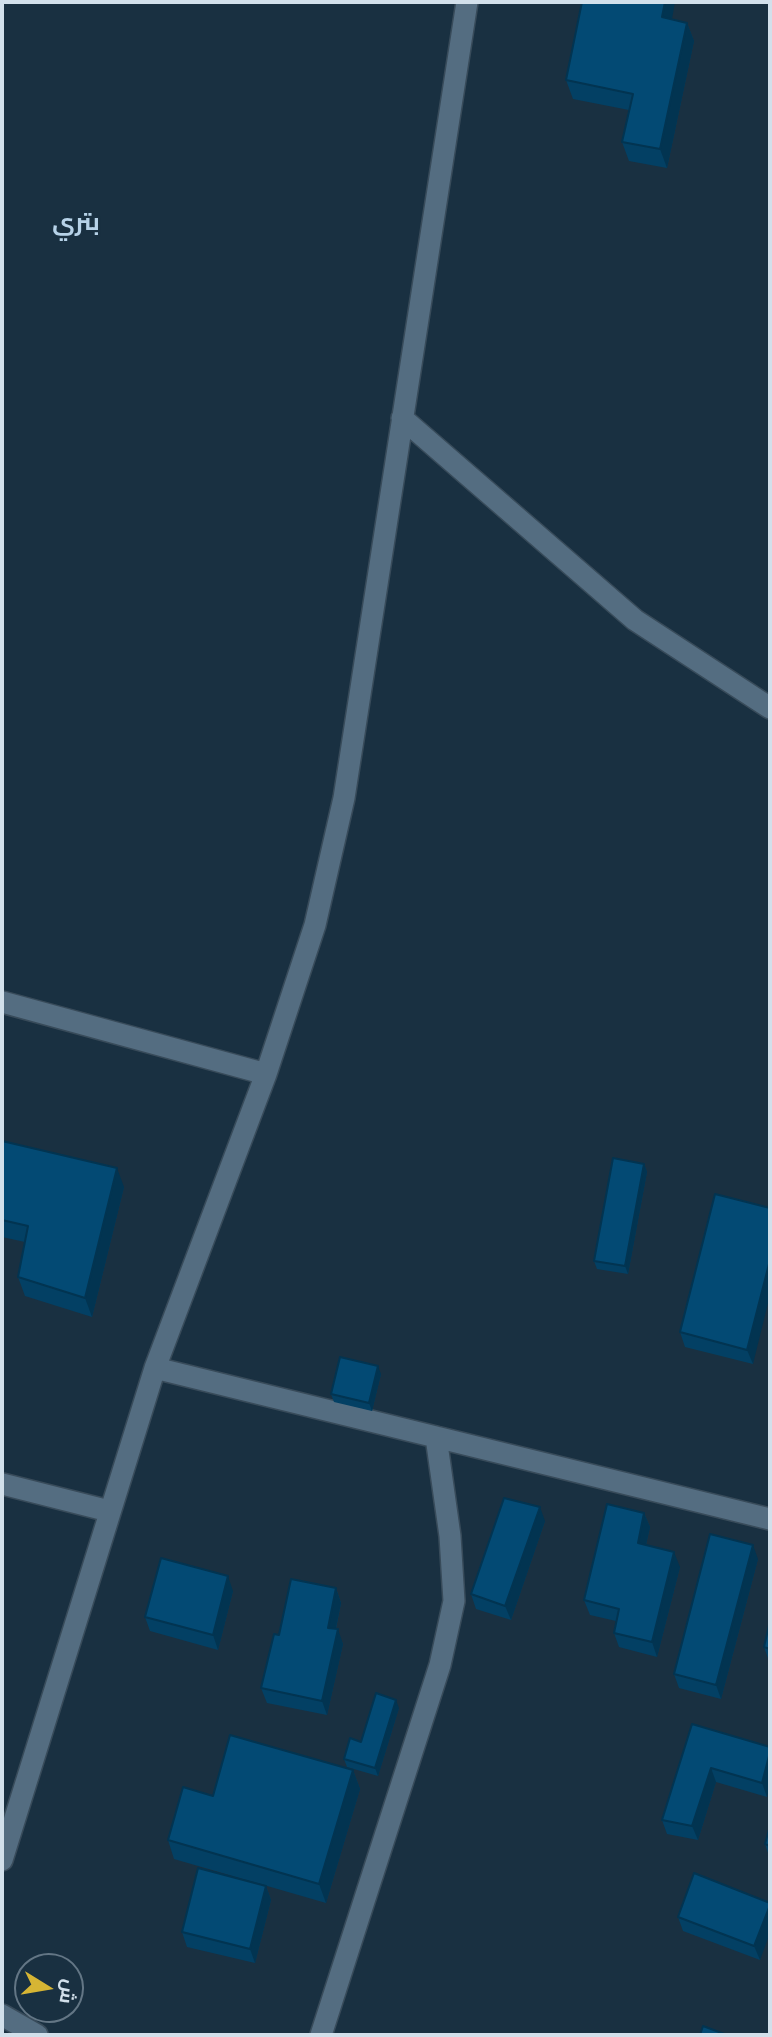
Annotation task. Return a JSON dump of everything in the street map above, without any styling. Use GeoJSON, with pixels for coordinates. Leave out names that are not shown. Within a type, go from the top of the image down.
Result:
{"type":"FeatureCollection","features":[{"type":"Feature","properties":{"kind":"street"},"geometry":{"type":"LineString","coordinates":[[2,1860],[155,1368],[266,1074],[315,925],[344,798],[467,2]]}},
{"type":"Feature","properties":{"kind":"street"},"geometry":{"type":"LineString","coordinates":[[402,418],[635,620],[770,708]]}},
{"type":"Feature","properties":{"kind":"street"},"geometry":{"type":"LineString","coordinates":[[2,1002],[266,1074]]}},
{"type":"Feature","properties":{"kind":"street"},"geometry":{"type":"LineString","coordinates":[[155,1368],[770,1519]]}},
{"type":"Feature","properties":{"kind":"street"},"geometry":{"type":"LineString","coordinates":[[321,2035],[440,1665],[454,1601],[453,1563],[436,1437]]}},
{"type":"Feature","properties":{"kind":"street"},"geometry":{"type":"LineString","coordinates":[[2,1483],[109,1511]]}},
{"type":"Feature","properties":{"kind":"street"},"geometry":{"type":"LineString","coordinates":[[2,2015],[37,2035]]}},
{"type":"Feature","properties":{"kind":"building"},"geometry":{"type":"Polygon","coordinates":[[[582,2],[665,2],[662,17],[687,23],[660,149],[622,142],[633,94],[566,80],[582,2]]]}},
{"type":"Feature","properties":{"kind":"building"},"geometry":{"type":"Polygon","coordinates":[[[2,1141],[117,1168],[85,1298],[18,1277],[28,1226],[2,1220],[2,1141]]]}},
{"type":"Feature","properties":{"kind":"building"},"geometry":{"type":"Polygon","coordinates":[[[613,1158],[644,1164],[625,1266],[594,1261],[613,1158]]]}},
{"type":"Feature","properties":{"kind":"building"},"geometry":{"type":"Polygon","coordinates":[[[715,1194],[770,1208],[770,1260],[747,1350],[680,1332],[715,1194]]]}},
{"type":"Feature","properties":{"kind":"building"},"geometry":{"type":"Polygon","coordinates":[[[340,1357],[378,1366],[369,1403],[331,1394],[340,1357]]]}},
{"type":"Feature","properties":{"kind":"building"},"geometry":{"type":"Polygon","coordinates":[[[504,1498],[540,1507],[505,1606],[471,1594],[504,1498]]]}},
{"type":"Feature","properties":{"kind":"building"},"geometry":{"type":"Polygon","coordinates":[[[607,1504],[644,1513],[638,1543],[674,1552],[652,1642],[614,1633],[619,1609],[584,1600],[607,1504]]]}},
{"type":"Feature","properties":{"kind":"building"},"geometry":{"type":"Polygon","coordinates":[[[710,1534],[753,1545],[716,1685],[674,1674],[710,1534]]]}},
{"type":"Feature","properties":{"kind":"building"},"geometry":{"type":"Polygon","coordinates":[[[161,1558],[228,1576],[213,1635],[145,1617],[161,1558]]]}},
{"type":"Feature","properties":{"kind":"building"},"geometry":{"type":"Polygon","coordinates":[[[291,1579],[336,1588],[328,1628],[338,1629],[322,1701],[261,1688],[274,1634],[279,1635],[291,1579]]]}},
{"type":"Feature","properties":{"kind":"building"},"geometry":{"type":"Polygon","coordinates":[[[770,1621],[770,1649],[764,1647],[770,1621]]]}},
{"type":"Feature","properties":{"kind":"building"},"geometry":{"type":"Polygon","coordinates":[[[376,1693],[396,1700],[375,1768],[344,1759],[350,1738],[361,1742],[376,1693]]]}},
{"type":"Feature","properties":{"kind":"building"},"geometry":{"type":"Polygon","coordinates":[[[692,1724],[770,1747],[770,1752],[762,1783],[711,1768],[692,1826],[662,1820],[692,1724]]]}},
{"type":"Feature","properties":{"kind":"building"},"geometry":{"type":"Polygon","coordinates":[[[230,1735],[353,1770],[319,1884],[168,1840],[183,1787],[213,1796],[230,1735]]]}},
{"type":"Feature","properties":{"kind":"building"},"geometry":{"type":"Polygon","coordinates":[[[770,1826],[770,1846],[765,1844],[770,1826]]]}},
{"type":"Feature","properties":{"kind":"building"},"geometry":{"type":"Polygon","coordinates":[[[198,1868],[266,1886],[250,1949],[182,1932],[198,1868]]]}},
{"type":"Feature","properties":{"kind":"building"},"geometry":{"type":"Polygon","coordinates":[[[694,1873],[770,1903],[754,1946],[678,1917],[694,1873]]]}},
{"type":"Feature","properties":{"kind":"building"},"geometry":{"type":"Polygon","coordinates":[[[703,2026],[727,2035],[700,2035],[703,2026]]]}},
{"type":"Feature","properties":{"kind":"district","name":"بتري"},"geometry":{"type":"Point","coordinates":[76,224]}}]}
